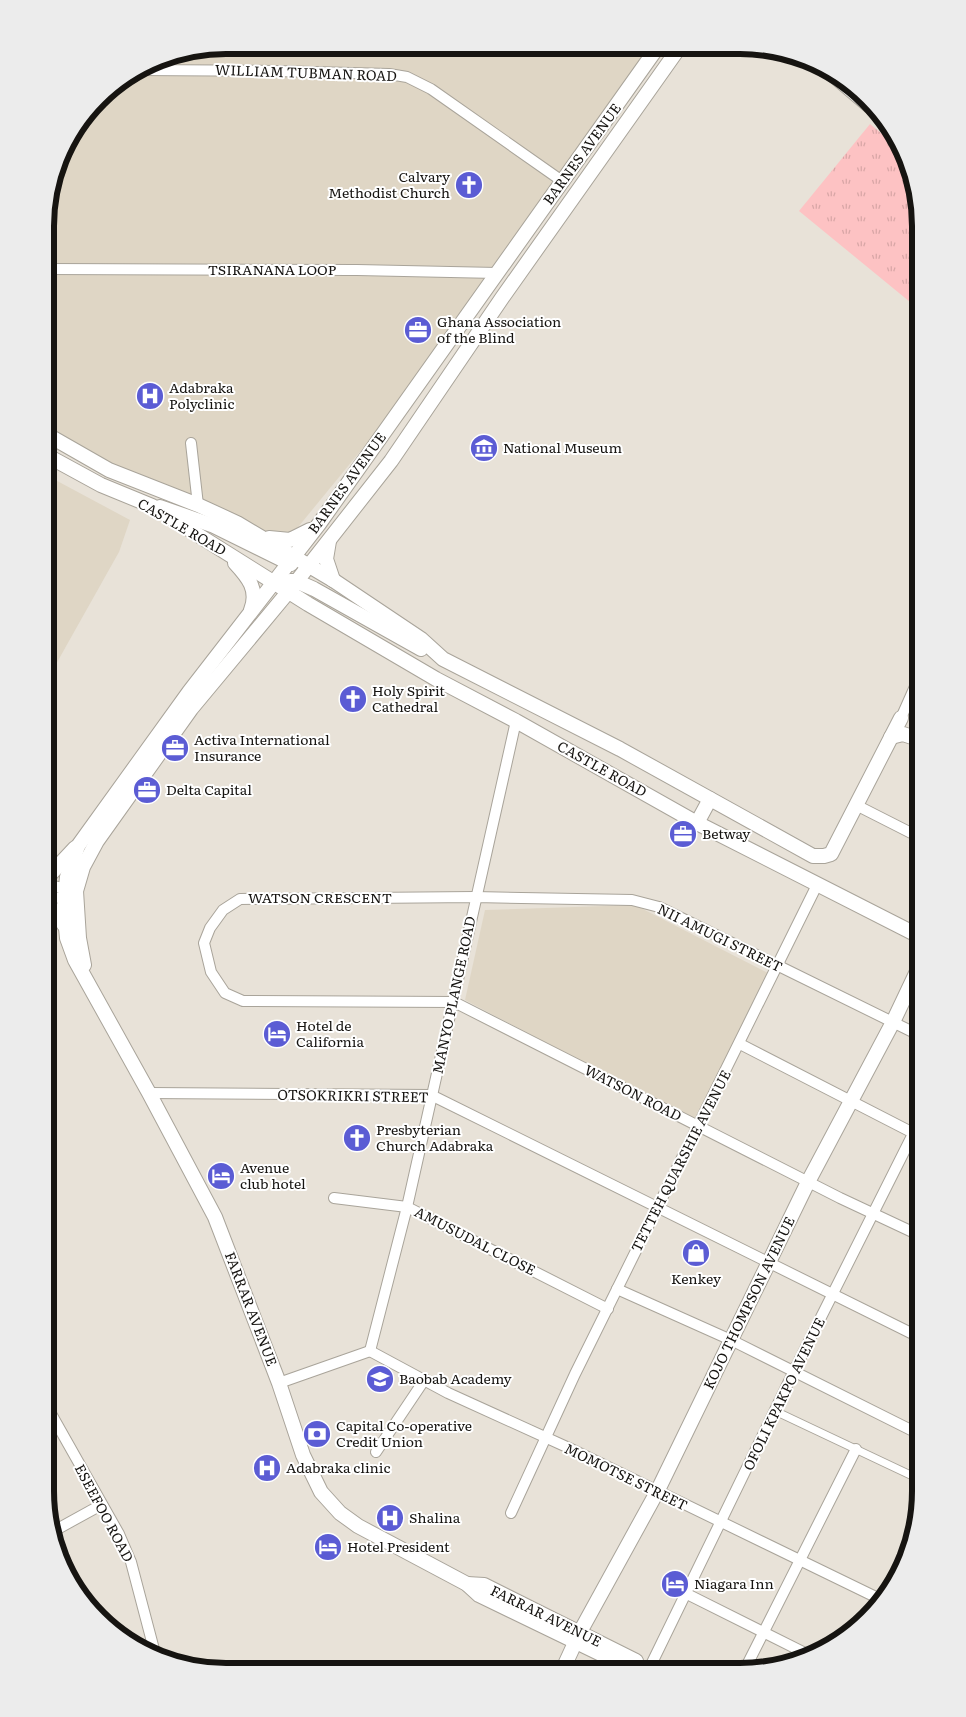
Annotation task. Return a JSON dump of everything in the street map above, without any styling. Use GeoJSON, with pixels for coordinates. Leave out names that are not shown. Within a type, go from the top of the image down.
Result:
{"type":"FeatureCollection","features":[{"type":"Feature","properties":{"kind":"main road","name":"BARNES AVENUE"},"geometry":{"type":"LineString","coordinates":[[65,927],[78,846],[183,700],[318,524],[653,54]]}},
{"type":"Feature","properties":{"kind":"main road","name":"BARNES AVENUE"},"geometry":{"type":"LineString","coordinates":[[70,893],[88,855],[115,814],[191,710],[309,566],[406,441],[502,298],[675,54]]}},
{"type":"Feature","properties":{"kind":"main road","name":"CASTLE ROAD"},"geometry":{"type":"LineString","coordinates":[[54,439],[109,470],[198,505],[256,534],[291,561],[309,566],[333,580],[421,639],[443,659],[620,749],[813,856],[831,854],[856,805]]}},
{"type":"Feature","properties":{"kind":"main road","name":"CASTLE ROAD"},"geometry":{"type":"LineString","coordinates":[[54,459],[101,485],[152,506],[274,582],[292,585],[308,604],[436,679],[516,721],[697,823],[912,932]]}},
{"type":"Feature","properties":{"kind":"main road"},"geometry":{"type":"LineString","coordinates":[[152,506],[163,507],[214,526],[291,561],[292,585],[333,599],[424,651],[443,659]]}},
{"type":"Feature","properties":{"kind":"main road"},"geometry":{"type":"LineString","coordinates":[[256,534],[290,540],[318,524]]}},
{"type":"Feature","properties":{"kind":"main road"},"geometry":{"type":"LineString","coordinates":[[329,540],[326,559],[333,580]]}},
{"type":"Feature","properties":{"kind":"main road"},"geometry":{"type":"LineString","coordinates":[[224,552],[252,585],[254,599],[250,614]]}},
{"type":"Feature","properties":{"kind":"main road"},"geometry":{"type":"LineString","coordinates":[[267,617],[288,604],[308,604]]}},
{"type":"Feature","properties":{"kind":"main road"},"geometry":{"type":"LineString","coordinates":[[856,805],[901,718],[912,732]]}},
{"type":"Feature","properties":{"kind":"main road"},"geometry":{"type":"LineString","coordinates":[[891,737],[903,734],[912,737]]}},
{"type":"Feature","properties":{"kind":"main road"},"geometry":{"type":"LineString","coordinates":[[697,823],[710,799]]}},
{"type":"Feature","properties":{"kind":"main road"},"geometry":{"type":"LineString","coordinates":[[54,871],[78,846]]}},
{"type":"Feature","properties":{"kind":"main road","name":"FARRAR AVENUE"},"geometry":{"type":"LineString","coordinates":[[70,893],[87,978]]}},
{"type":"Feature","properties":{"kind":"main road"},"geometry":{"type":"LineString","coordinates":[[54,910],[65,927]]}},
{"type":"Feature","properties":{"kind":"main road","name":"FARRAR AVENUE"},"geometry":{"type":"LineString","coordinates":[[65,927],[71,950],[149,1092],[214,1217],[279,1383],[310,1472],[321,1492],[340,1513],[393,1546],[467,1584],[484,1585],[622,1663]]}},
{"type":"Feature","properties":{"kind":"main road","name":"KOJO THOMPSON AVENUE"},"geometry":{"type":"LineString","coordinates":[[566,1663],[657,1492],[808,1182],[852,1101],[912,982]]}},
{"type":"Feature","properties":{"kind":"street","name":"WILLIAM TUBMAN ROAD"},"geometry":{"type":"LineString","coordinates":[[154,70],[389,74],[406,77],[431,89],[562,181]]}},
{"type":"Feature","properties":{"kind":"street","name":"TSIRANANA LOOP"},"geometry":{"type":"LineString","coordinates":[[54,269],[348,270],[497,273]]}},
{"type":"Feature","properties":{"kind":"street"},"geometry":{"type":"LineString","coordinates":[[191,443],[198,505]]}},
{"type":"Feature","properties":{"kind":"street"},"geometry":{"type":"LineString","coordinates":[[901,718],[912,693]]}},
{"type":"Feature","properties":{"kind":"street","name":"MANYO PLANGE ROAD"},"geometry":{"type":"LineString","coordinates":[[370,1351],[407,1207],[516,721]]}},
{"type":"Feature","properties":{"kind":"street"},"geometry":{"type":"LineString","coordinates":[[856,805],[912,833]]}},
{"type":"Feature","properties":{"kind":"street","name":"TETTEH QUARSHIE AVENUE"},"geometry":{"type":"LineString","coordinates":[[511,1513],[657,1208],[818,885]]}},
{"type":"Feature","properties":{"kind":"street"},"geometry":{"type":"LineString","coordinates":[[54,888],[70,893]]}},
{"type":"Feature","properties":{"kind":"street"},"geometry":{"type":"LineString","coordinates":[[54,896],[70,893]]}},
{"type":"Feature","properties":{"kind":"street","name":"NII AMUGI STREET"},"geometry":{"type":"LineString","coordinates":[[475,897],[632,900],[659,907],[912,1032]]}},
{"type":"Feature","properties":{"kind":"street","name":"WATSON CRESCENT"},"geometry":{"type":"LineString","coordinates":[[454,1002],[243,1001],[225,993],[211,972],[204,942],[210,928],[224,910],[240,899],[475,897]]}},
{"type":"Feature","properties":{"kind":"street","name":"WATSON ROAD"},"geometry":{"type":"LineString","coordinates":[[454,1002],[808,1182],[912,1232]]}},
{"type":"Feature","properties":{"kind":"street"},"geometry":{"type":"LineString","coordinates":[[740,1044],[912,1132]]}},
{"type":"Feature","properties":{"kind":"street","name":"OTSOKRIKRI STREET"},"geometry":{"type":"LineString","coordinates":[[149,1092],[432,1095],[912,1334]]}},
{"type":"Feature","properties":{"kind":"street","name":"OFOLI KPAKPO AVENUE"},"geometry":{"type":"LineString","coordinates":[[653,1663],[684,1593],[722,1522],[832,1294],[873,1213],[912,1144]]}},
{"type":"Feature","properties":{"kind":"street","name":"AMUSUDAL CLOSE"},"geometry":{"type":"LineString","coordinates":[[334,1198],[407,1207],[608,1309]]}},
{"type":"Feature","properties":{"kind":"street"},"geometry":{"type":"LineString","coordinates":[[617,1290],[731,1340],[912,1430]]}},
{"type":"Feature","properties":{"kind":"street"},"geometry":{"type":"LineString","coordinates":[[279,1383],[370,1351]]}},
{"type":"Feature","properties":{"kind":"street","name":"MOMOTSE STREET"},"geometry":{"type":"LineString","coordinates":[[370,1351],[448,1393],[722,1522],[876,1598]]}},
{"type":"Feature","properties":{"kind":"street"},"geometry":{"type":"LineString","coordinates":[[376,1452],[425,1379]]}},
{"type":"Feature","properties":{"kind":"street"},"geometry":{"type":"LineString","coordinates":[[775,1411],[912,1476]]}},
{"type":"Feature","properties":{"kind":"street","name":"ESEEFOO ROAD"},"geometry":{"type":"LineString","coordinates":[[54,1419],[119,1534],[131,1562],[153,1647]]}},
{"type":"Feature","properties":{"kind":"street"},"geometry":{"type":"LineString","coordinates":[[748,1663],[856,1449]]}},
{"type":"Feature","properties":{"kind":"street"},"geometry":{"type":"LineString","coordinates":[[58,1529],[101,1505]]}},
{"type":"Feature","properties":{"kind":"street"},"geometry":{"type":"LineString","coordinates":[[684,1593],[802,1651]]}},
{"type":"Feature","properties":{"kind":"shaded area"},"geometry":{"type":"Polygon","coordinates":[[[648,54],[459,320],[367,443],[285,543],[121,469],[54,432],[55,203],[63,170],[77,140],[96,112],[112,96],[130,83],[160,67],[203,55],[648,54]]]}},
{"type":"Feature","properties":{"kind":"shaded area"},"geometry":{"type":"Polygon","coordinates":[[[54,479],[130,520],[119,552],[54,668],[54,479]]]}},
{"type":"Feature","properties":{"kind":"shaded area"},"geometry":{"type":"Polygon","coordinates":[[[635,905],[772,975],[696,1122],[465,1000],[485,910],[635,905]]]}},
{"type":"Feature","properties":{"kind":"green space"},"geometry":{"type":"Polygon","coordinates":[[[870,124],[888,139],[903,170],[911,203],[912,304],[799,211],[870,124]]]}},
{"type":"Feature","properties":{"kind":"place","name":"Calvary Methodist Church"},"geometry":{"type":"Point","coordinates":[469,185]}},
{"type":"Feature","properties":{"kind":"place","name":"Ghana Association of the Blind"},"geometry":{"type":"Point","coordinates":[418,330]}},
{"type":"Feature","properties":{"kind":"place","name":"Adabraka Polyclinic"},"geometry":{"type":"Point","coordinates":[150,396]}},
{"type":"Feature","properties":{"kind":"place","name":"National Museum"},"geometry":{"type":"Point","coordinates":[484,448]}},
{"type":"Feature","properties":{"kind":"place","name":"Holy Spirit Cathedral"},"geometry":{"type":"Point","coordinates":[353,699]}},
{"type":"Feature","properties":{"kind":"place","name":"Activa International Insurance"},"geometry":{"type":"Point","coordinates":[175,748]}},
{"type":"Feature","properties":{"kind":"place","name":"Delta Capital"},"geometry":{"type":"Point","coordinates":[147,790]}},
{"type":"Feature","properties":{"kind":"place","name":"Betway"},"geometry":{"type":"Point","coordinates":[683,834]}},
{"type":"Feature","properties":{"kind":"place","name":"Hotel de California"},"geometry":{"type":"Point","coordinates":[277,1034]}},
{"type":"Feature","properties":{"kind":"place","name":"Presbyterian Church Adabraka"},"geometry":{"type":"Point","coordinates":[357,1138]}},
{"type":"Feature","properties":{"kind":"place","name":"Avenue club hotel"},"geometry":{"type":"Point","coordinates":[221,1176]}},
{"type":"Feature","properties":{"kind":"place","name":"Kenkey"},"geometry":{"type":"Point","coordinates":[696,1253]}},
{"type":"Feature","properties":{"kind":"place","name":"Baobab Academy"},"geometry":{"type":"Point","coordinates":[380,1379]}},
{"type":"Feature","properties":{"kind":"place","name":"Capital Co-operative Credit Union"},"geometry":{"type":"Point","coordinates":[317,1434]}},
{"type":"Feature","properties":{"kind":"place","name":"Adabraka clinic"},"geometry":{"type":"Point","coordinates":[267,1468]}},
{"type":"Feature","properties":{"kind":"place","name":"Shalina"},"geometry":{"type":"Point","coordinates":[390,1518]}},
{"type":"Feature","properties":{"kind":"place","name":"Hotel President"},"geometry":{"type":"Point","coordinates":[328,1547]}},
{"type":"Feature","properties":{"kind":"place","name":"Niagara Inn"},"geometry":{"type":"Point","coordinates":[675,1584]}}]}
